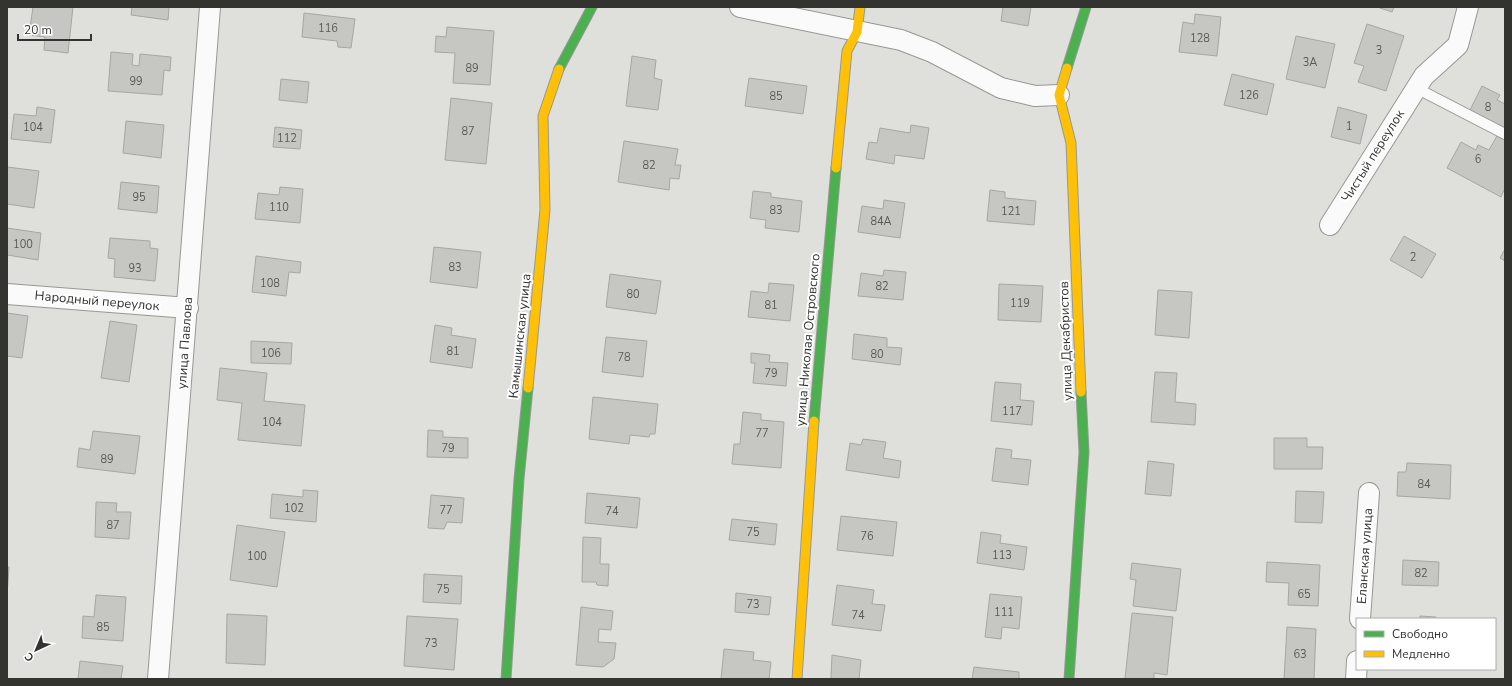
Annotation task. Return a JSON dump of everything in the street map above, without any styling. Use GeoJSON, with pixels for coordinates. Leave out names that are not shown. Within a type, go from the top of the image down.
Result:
{"type":"FeatureCollection","features":[{"type":"Feature","properties":{"kind":"street","name":"улица Павлова"},"geometry":{"type":"LineString","coordinates":[[158,679],[188,308],[210,7]]}},
{"type":"Feature","properties":{"kind":"street","name":"Камышинская улица"},"geometry":{"type":"LineString","coordinates":[[506,679],[519,479],[545,210],[543,116],[561,62],[592,7]]}},
{"type":"Feature","properties":{"kind":"street"},"geometry":{"type":"LineString","coordinates":[[740,7],[893,38],[932,52],[1001,88],[1035,96],[1059,96],[1086,7]]}},
{"type":"Feature","properties":{"kind":"street","name":"улица Николая Островского"},"geometry":{"type":"LineString","coordinates":[[797,679],[818,367],[846,59],[847,51],[858,32],[860,7]]}},
{"type":"Feature","properties":{"kind":"street","name":"Чистый переулок"},"geometry":{"type":"LineString","coordinates":[[1330,225],[1424,76],[1458,45],[1468,7]]}},
{"type":"Feature","properties":{"kind":"street","name":"улица Декабристов"},"geometry":{"type":"LineString","coordinates":[[1059,96],[1071,143],[1084,452],[1069,679]]}},
{"type":"Feature","properties":{"kind":"street","name":"Народный переулок"},"geometry":{"type":"LineString","coordinates":[[7,294],[188,308]]}},
{"type":"Feature","properties":{"kind":"street","name":"Еланская улица"},"geometry":{"type":"LineString","coordinates":[[1360,618],[1369,493]]}},
{"type":"Feature","properties":{"kind":"lane"},"geometry":{"type":"LineString","coordinates":[[1416,88],[1505,134]]}},
{"type":"Feature","properties":{"kind":"building"},"geometry":{"type":"Polygon","coordinates":[[[33,7],[73,7],[68,53],[44,50],[45,37],[29,35],[33,7]]]}},
{"type":"Feature","properties":{"kind":"building"},"geometry":{"type":"Polygon","coordinates":[[[132,7],[169,7],[168,20],[131,15],[132,7]]]}},
{"type":"Feature","properties":{"kind":"building"},"geometry":{"type":"Polygon","coordinates":[[[1003,7],[1031,7],[1028,26],[1001,21],[1003,7]]]}},
{"type":"Feature","properties":{"kind":"building"},"geometry":{"type":"Polygon","coordinates":[[[1377,7],[1394,7],[1392,12],[1377,7]]]}},
{"type":"Feature","properties":{"kind":"building"},"geometry":{"type":"Polygon","coordinates":[[[304,13],[355,19],[351,48],[338,47],[337,41],[302,37],[304,13]]]}},
{"type":"Feature","properties":{"kind":"building"},"geometry":{"type":"Polygon","coordinates":[[[1195,14],[1221,17],[1217,56],[1179,52],[1183,22],[1194,24],[1195,14]]]}},
{"type":"Feature","properties":{"kind":"building"},"geometry":{"type":"Polygon","coordinates":[[[1367,24],[1404,36],[1386,91],[1358,82],[1364,66],[1354,63],[1367,24]]]}},
{"type":"Feature","properties":{"kind":"building"},"geometry":{"type":"Polygon","coordinates":[[[447,27],[494,31],[490,85],[453,83],[455,53],[435,52],[436,36],[446,37],[447,27]]]}},
{"type":"Feature","properties":{"kind":"building"},"geometry":{"type":"Polygon","coordinates":[[[1296,36],[1335,44],[1325,88],[1286,79],[1296,36]]]}},
{"type":"Feature","properties":{"kind":"building"},"geometry":{"type":"Polygon","coordinates":[[[111,52],[133,54],[132,65],[139,66],[140,54],[171,57],[170,71],[164,70],[162,95],[108,91],[111,52]]]}},
{"type":"Feature","properties":{"kind":"building"},"geometry":{"type":"Polygon","coordinates":[[[632,56],[656,60],[654,78],[662,80],[658,110],[626,106],[632,56]]]}},
{"type":"Feature","properties":{"kind":"building"},"geometry":{"type":"Polygon","coordinates":[[[1232,74],[1274,84],[1267,115],[1224,105],[1232,74]]]}},
{"type":"Feature","properties":{"kind":"building"},"geometry":{"type":"Polygon","coordinates":[[[749,78],[807,86],[803,114],[745,106],[749,78]]]}},
{"type":"Feature","properties":{"kind":"building"},"geometry":{"type":"Polygon","coordinates":[[[281,79],[309,82],[307,103],[279,100],[281,79]]]}},
{"type":"Feature","properties":{"kind":"building"},"geometry":{"type":"Polygon","coordinates":[[[1482,86],[1500,95],[1497,100],[1505,104],[1505,129],[1470,110],[1482,86]]]}},
{"type":"Feature","properties":{"kind":"building"},"geometry":{"type":"Polygon","coordinates":[[[451,98],[492,103],[486,164],[445,160],[451,98]]]}},
{"type":"Feature","properties":{"kind":"building"},"geometry":{"type":"Polygon","coordinates":[[[37,107],[55,110],[51,143],[11,139],[14,114],[36,116],[37,107]]]}},
{"type":"Feature","properties":{"kind":"building"},"geometry":{"type":"Polygon","coordinates":[[[1338,107],[1367,115],[1360,144],[1331,137],[1338,107]]]}},
{"type":"Feature","properties":{"kind":"building"},"geometry":{"type":"Polygon","coordinates":[[[126,121],[164,125],[161,158],[123,153],[126,121]]]}},
{"type":"Feature","properties":{"kind":"building"},"geometry":{"type":"Polygon","coordinates":[[[911,125],[929,128],[924,159],[895,155],[894,164],[866,159],[869,142],[877,143],[880,128],[910,133],[911,125]]]}},
{"type":"Feature","properties":{"kind":"building"},"geometry":{"type":"Polygon","coordinates":[[[275,127],[302,130],[300,149],[273,147],[275,127]]]}},
{"type":"Feature","properties":{"kind":"building"},"geometry":{"type":"Polygon","coordinates":[[[1497,136],[1505,140],[1505,188],[1501,197],[1447,168],[1461,142],[1476,150],[1478,145],[1489,150],[1497,136]]]}},
{"type":"Feature","properties":{"kind":"building"},"geometry":{"type":"Polygon","coordinates":[[[624,141],[678,149],[675,165],[681,165],[679,179],[670,178],[669,190],[618,182],[624,141]]]}},
{"type":"Feature","properties":{"kind":"building"},"geometry":{"type":"Polygon","coordinates":[[[7,167],[39,171],[34,208],[7,204],[7,167]]]}},
{"type":"Feature","properties":{"kind":"building"},"geometry":{"type":"Polygon","coordinates":[[[121,182],[159,186],[157,213],[118,209],[121,182]]]}},
{"type":"Feature","properties":{"kind":"building"},"geometry":{"type":"Polygon","coordinates":[[[280,187],[303,189],[300,223],[255,219],[258,193],[279,195],[280,187]]]}},
{"type":"Feature","properties":{"kind":"building"},"geometry":{"type":"Polygon","coordinates":[[[990,190],[1005,192],[1005,198],[1036,201],[1034,225],[987,221],[990,190]]]}},
{"type":"Feature","properties":{"kind":"building"},"geometry":{"type":"Polygon","coordinates":[[[753,191],[771,193],[771,197],[802,201],[799,232],[765,228],[766,220],[750,218],[753,191]]]}},
{"type":"Feature","properties":{"kind":"building"},"geometry":{"type":"Polygon","coordinates":[[[884,200],[905,203],[900,238],[858,232],[862,206],[883,209],[884,200]]]}},
{"type":"Feature","properties":{"kind":"building"},"geometry":{"type":"Polygon","coordinates":[[[7,228],[41,233],[38,260],[7,255],[7,228]]]}},
{"type":"Feature","properties":{"kind":"building"},"geometry":{"type":"Polygon","coordinates":[[[1404,236],[1436,254],[1422,278],[1390,260],[1404,236]]]}},
{"type":"Feature","properties":{"kind":"building"},"geometry":{"type":"Polygon","coordinates":[[[110,238],[150,241],[150,248],[158,249],[155,281],[114,277],[115,259],[108,258],[110,238]]]}},
{"type":"Feature","properties":{"kind":"building"},"geometry":{"type":"Polygon","coordinates":[[[434,247],[481,252],[477,288],[430,282],[434,247]]]}},
{"type":"Feature","properties":{"kind":"building"},"geometry":{"type":"Polygon","coordinates":[[[1505,249],[1505,261],[1500,258],[1505,249]]]}},
{"type":"Feature","properties":{"kind":"building"},"geometry":{"type":"Polygon","coordinates":[[[256,256],[301,262],[300,273],[289,272],[286,296],[252,292],[256,256]]]}},
{"type":"Feature","properties":{"kind":"building"},"geometry":{"type":"Polygon","coordinates":[[[884,270],[906,272],[903,300],[858,296],[861,273],[883,276],[884,270]]]}},
{"type":"Feature","properties":{"kind":"building"},"geometry":{"type":"Polygon","coordinates":[[[610,274],[661,281],[656,314],[606,307],[610,274]]]}},
{"type":"Feature","properties":{"kind":"building"},"geometry":{"type":"Polygon","coordinates":[[[769,283],[794,285],[790,321],[748,317],[751,291],[768,293],[769,283]]]}},
{"type":"Feature","properties":{"kind":"building"},"geometry":{"type":"Polygon","coordinates":[[[999,284],[1043,286],[1041,322],[998,320],[999,284]]]}},
{"type":"Feature","properties":{"kind":"building"},"geometry":{"type":"Polygon","coordinates":[[[1158,290],[1192,292],[1189,338],[1155,335],[1158,290]]]}},
{"type":"Feature","properties":{"kind":"building"},"geometry":{"type":"Polygon","coordinates":[[[7,313],[28,316],[22,358],[7,356],[7,313]]]}},
{"type":"Feature","properties":{"kind":"building"},"geometry":{"type":"Polygon","coordinates":[[[110,321],[137,325],[129,382],[101,378],[110,321]]]}},
{"type":"Feature","properties":{"kind":"building"},"geometry":{"type":"Polygon","coordinates":[[[435,325],[452,328],[451,335],[476,339],[472,368],[430,362],[435,325]]]}},
{"type":"Feature","properties":{"kind":"building"},"geometry":{"type":"Polygon","coordinates":[[[854,334],[887,338],[887,347],[902,348],[900,365],[852,359],[854,334]]]}},
{"type":"Feature","properties":{"kind":"building"},"geometry":{"type":"Polygon","coordinates":[[[606,337],[647,341],[643,377],[602,372],[606,337]]]}},
{"type":"Feature","properties":{"kind":"building"},"geometry":{"type":"Polygon","coordinates":[[[251,341],[292,343],[291,364],[251,363],[251,341]]]}},
{"type":"Feature","properties":{"kind":"building"},"geometry":{"type":"Polygon","coordinates":[[[751,353],[770,355],[769,362],[788,363],[786,386],[753,383],[755,363],[751,363],[751,353]]]}},
{"type":"Feature","properties":{"kind":"building"},"geometry":{"type":"Polygon","coordinates":[[[220,368],[267,373],[264,401],[305,405],[301,446],[238,440],[242,403],[217,400],[220,368]]]}},
{"type":"Feature","properties":{"kind":"building"},"geometry":{"type":"Polygon","coordinates":[[[1155,372],[1177,373],[1175,402],[1196,404],[1195,425],[1151,422],[1155,372]]]}},
{"type":"Feature","properties":{"kind":"building"},"geometry":{"type":"Polygon","coordinates":[[[995,382],[1021,384],[1020,400],[1034,401],[1032,425],[991,421],[995,382]]]}},
{"type":"Feature","properties":{"kind":"building"},"geometry":{"type":"Polygon","coordinates":[[[593,397],[658,404],[655,434],[650,434],[649,437],[630,435],[629,444],[589,439],[593,397]]]}},
{"type":"Feature","properties":{"kind":"building"},"geometry":{"type":"Polygon","coordinates":[[[743,412],[761,414],[761,420],[784,422],[781,468],[732,464],[734,444],[740,444],[743,412]]]}},
{"type":"Feature","properties":{"kind":"building"},"geometry":{"type":"Polygon","coordinates":[[[428,430],[443,431],[443,437],[468,438],[468,458],[427,457],[428,430]]]}},
{"type":"Feature","properties":{"kind":"building"},"geometry":{"type":"Polygon","coordinates":[[[93,431],[140,436],[135,474],[77,467],[79,448],[90,450],[93,431]]]}},
{"type":"Feature","properties":{"kind":"building"},"geometry":{"type":"Polygon","coordinates":[[[1274,438],[1307,438],[1307,447],[1323,447],[1322,469],[1274,469],[1274,438]]]}},
{"type":"Feature","properties":{"kind":"building"},"geometry":{"type":"Polygon","coordinates":[[[863,439],[886,442],[883,458],[901,461],[899,478],[846,470],[850,443],[861,445],[863,439]]]}},
{"type":"Feature","properties":{"kind":"building"},"geometry":{"type":"Polygon","coordinates":[[[996,448],[1012,450],[1011,458],[1031,460],[1028,485],[992,481],[996,448]]]}},
{"type":"Feature","properties":{"kind":"building"},"geometry":{"type":"Polygon","coordinates":[[[1148,461],[1174,464],[1171,496],[1145,494],[1148,461]]]}},
{"type":"Feature","properties":{"kind":"building"},"geometry":{"type":"Polygon","coordinates":[[[1407,463],[1451,465],[1450,499],[1397,496],[1398,472],[1406,472],[1407,463]]]}},
{"type":"Feature","properties":{"kind":"building"},"geometry":{"type":"Polygon","coordinates":[[[303,490],[318,491],[316,522],[270,518],[272,494],[303,497],[303,490]]]}},
{"type":"Feature","properties":{"kind":"building"},"geometry":{"type":"Polygon","coordinates":[[[1296,491],[1324,492],[1322,523],[1295,522],[1296,491]]]}},
{"type":"Feature","properties":{"kind":"building"},"geometry":{"type":"Polygon","coordinates":[[[587,493],[640,498],[637,528],[585,523],[587,493]]]}},
{"type":"Feature","properties":{"kind":"building"},"geometry":{"type":"Polygon","coordinates":[[[431,495],[464,498],[462,523],[447,522],[444,529],[428,528],[431,495]]]}},
{"type":"Feature","properties":{"kind":"building"},"geometry":{"type":"Polygon","coordinates":[[[96,502],[117,503],[116,512],[131,512],[129,539],[95,537],[96,502]]]}},
{"type":"Feature","properties":{"kind":"building"},"geometry":{"type":"Polygon","coordinates":[[[841,516],[897,522],[893,556],[837,550],[841,516]]]}},
{"type":"Feature","properties":{"kind":"building"},"geometry":{"type":"Polygon","coordinates":[[[732,519],[777,524],[775,545],[729,540],[732,519]]]}},
{"type":"Feature","properties":{"kind":"building"},"geometry":{"type":"Polygon","coordinates":[[[237,525],[285,532],[277,587],[230,580],[237,525]]]}},
{"type":"Feature","properties":{"kind":"building"},"geometry":{"type":"Polygon","coordinates":[[[981,532],[1001,535],[1000,543],[1027,547],[1024,570],[977,563],[981,532]]]}},
{"type":"Feature","properties":{"kind":"building"},"geometry":{"type":"Polygon","coordinates":[[[583,537],[601,538],[600,564],[609,564],[608,586],[597,585],[596,582],[582,582],[583,537]]]}},
{"type":"Feature","properties":{"kind":"building"},"geometry":{"type":"Polygon","coordinates":[[[1403,560],[1439,562],[1438,586],[1402,585],[1403,560]]]}},
{"type":"Feature","properties":{"kind":"building"},"geometry":{"type":"Polygon","coordinates":[[[1267,562],[1320,565],[1318,606],[1288,605],[1289,583],[1266,582],[1267,562]]]}},
{"type":"Feature","properties":{"kind":"building"},"geometry":{"type":"Polygon","coordinates":[[[1132,563],[1181,569],[1176,611],[1133,606],[1136,580],[1130,579],[1132,563]]]}},
{"type":"Feature","properties":{"kind":"building"},"geometry":{"type":"Polygon","coordinates":[[[7,567],[9,567],[7,596],[7,567]]]}},
{"type":"Feature","properties":{"kind":"building"},"geometry":{"type":"Polygon","coordinates":[[[424,574],[462,576],[461,604],[423,602],[424,574]]]}},
{"type":"Feature","properties":{"kind":"building"},"geometry":{"type":"Polygon","coordinates":[[[837,585],[874,590],[872,604],[885,605],[881,631],[832,625],[837,585]]]}},
{"type":"Feature","properties":{"kind":"building"},"geometry":{"type":"Polygon","coordinates":[[[736,593],[771,597],[769,615],[735,612],[736,593]]]}},
{"type":"Feature","properties":{"kind":"building"},"geometry":{"type":"Polygon","coordinates":[[[990,594],[1022,597],[1019,629],[1002,627],[1001,639],[985,637],[990,594]]]}},
{"type":"Feature","properties":{"kind":"building"},"geometry":{"type":"Polygon","coordinates":[[[96,595],[126,597],[123,641],[82,638],[83,616],[94,617],[96,595]]]}},
{"type":"Feature","properties":{"kind":"building"},"geometry":{"type":"Polygon","coordinates":[[[581,607],[613,611],[611,630],[599,629],[598,642],[616,643],[614,659],[603,667],[576,665],[581,607]]]}},
{"type":"Feature","properties":{"kind":"building"},"geometry":{"type":"Polygon","coordinates":[[[1132,613],[1173,617],[1167,675],[1154,673],[1154,679],[1125,679],[1132,613]]]}},
{"type":"Feature","properties":{"kind":"building"},"geometry":{"type":"Polygon","coordinates":[[[227,614],[267,616],[265,665],[226,663],[227,614]]]}},
{"type":"Feature","properties":{"kind":"building"},"geometry":{"type":"Polygon","coordinates":[[[407,616],[458,619],[454,670],[404,666],[407,616]]]}},
{"type":"Feature","properties":{"kind":"building"},"geometry":{"type":"Polygon","coordinates":[[[1420,616],[1436,617],[1436,618],[1420,618],[1420,616]]]}},
{"type":"Feature","properties":{"kind":"building"},"geometry":{"type":"Polygon","coordinates":[[[1287,627],[1316,629],[1314,679],[1284,679],[1287,627]]]}},
{"type":"Feature","properties":{"kind":"building"},"geometry":{"type":"Polygon","coordinates":[[[724,649],[754,652],[753,660],[771,662],[769,679],[721,679],[724,649]]]}},
{"type":"Feature","properties":{"kind":"building"},"geometry":{"type":"Polygon","coordinates":[[[832,655],[861,660],[859,679],[831,679],[832,655]]]}},
{"type":"Feature","properties":{"kind":"building"},"geometry":{"type":"Polygon","coordinates":[[[80,661],[123,666],[121,679],[78,679],[80,661]]]}},
{"type":"Feature","properties":{"kind":"building"},"geometry":{"type":"Polygon","coordinates":[[[974,667],[1019,672],[1019,679],[972,679],[974,667]]]}},
{"type":"Feature","properties":{"kind":"traffic: fast"},"geometry":{"type":"LineString","coordinates":[[559,69],[592,7]]}},
{"type":"Feature","properties":{"kind":"traffic: fast"},"geometry":{"type":"LineString","coordinates":[[1067,68],[1086,7]]}},
{"type":"Feature","properties":{"kind":"traffic: fast"},"geometry":{"type":"LineString","coordinates":[[814,421],[836,168]]}},
{"type":"Feature","properties":{"kind":"traffic: fast"},"geometry":{"type":"LineString","coordinates":[[506,679],[519,479],[528,388]]}},
{"type":"Feature","properties":{"kind":"traffic: fast"},"geometry":{"type":"LineString","coordinates":[[1069,679],[1084,452],[1081,392]]}},
{"type":"Feature","properties":{"kind":"traffic: slow"},"geometry":{"type":"LineString","coordinates":[[836,168],[847,51],[857,32],[860,7]]}},
{"type":"Feature","properties":{"kind":"traffic: slow"},"geometry":{"type":"LineString","coordinates":[[1067,68],[1059,95],[1071,143],[1081,392]]}},
{"type":"Feature","properties":{"kind":"traffic: slow"},"geometry":{"type":"LineString","coordinates":[[528,388],[545,210],[543,116],[559,69]]}},
{"type":"Feature","properties":{"kind":"traffic: slow"},"geometry":{"type":"LineString","coordinates":[[797,679],[814,421]]}}]}
